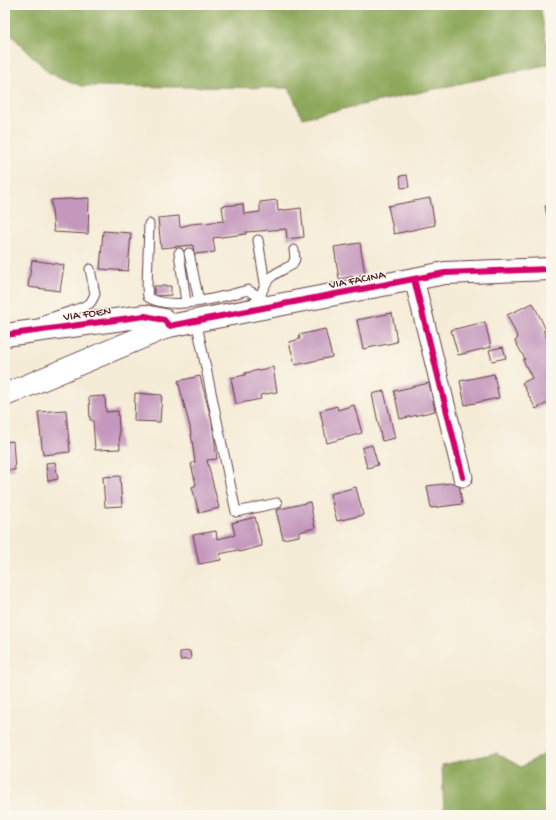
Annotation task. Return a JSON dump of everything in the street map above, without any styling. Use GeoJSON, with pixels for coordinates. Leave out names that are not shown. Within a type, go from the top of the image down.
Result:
{"type":"FeatureCollection","features":[{"type":"Feature","properties":{"kind":"main road","name":"VIA FACINA"},"geometry":{"type":"LineString","coordinates":[[5,395],[169,326],[194,308],[263,302],[445,273],[551,269]]}},
{"type":"Feature","properties":{"kind":"main road","name":"VIA FOEN"},"geometry":{"type":"LineString","coordinates":[[5,335],[145,316],[164,320],[169,326]]}},
{"type":"Feature","properties":{"kind":"street"},"geometry":{"type":"LineString","coordinates":[[414,279],[463,477]]}},
{"type":"Feature","properties":{"kind":"lane"},"geometry":{"type":"LineString","coordinates":[[149,224],[148,297],[155,301],[194,308]]}},
{"type":"Feature","properties":{"kind":"lane"},"geometry":{"type":"LineString","coordinates":[[258,240],[265,283],[263,302]]}},
{"type":"Feature","properties":{"kind":"lane"},"geometry":{"type":"LineString","coordinates":[[265,283],[276,272],[292,265],[295,259],[294,250]]}},
{"type":"Feature","properties":{"kind":"lane"},"geometry":{"type":"LineString","coordinates":[[179,253],[194,308],[236,512],[277,503]]}},
{"type":"Feature","properties":{"kind":"lane"},"geometry":{"type":"LineString","coordinates":[[189,253],[194,308]]}},
{"type":"Feature","properties":{"kind":"lane"},"geometry":{"type":"LineString","coordinates":[[40,330],[44,320],[74,310],[90,302],[95,294],[90,269]]}},
{"type":"Feature","properties":{"kind":"green space"},"geometry":{"type":"Polygon","coordinates":[[[5,5],[540,5],[550,64],[302,118],[289,88],[81,86],[48,72],[9,33],[5,5]]]}},
{"type":"Feature","properties":{"kind":"green space"},"geometry":{"type":"Polygon","coordinates":[[[551,750],[551,815],[444,815],[442,765],[496,753],[521,767],[551,750]]]}},
{"type":"Feature","properties":{"kind":"building"},"geometry":{"type":"Polygon","coordinates":[[[407,175],[409,187],[401,188],[400,176],[407,175]]]}},
{"type":"Feature","properties":{"kind":"building"},"geometry":{"type":"Polygon","coordinates":[[[89,198],[88,234],[54,232],[51,200],[89,198]]]}},
{"type":"Feature","properties":{"kind":"building"},"geometry":{"type":"Polygon","coordinates":[[[430,198],[435,225],[394,234],[388,206],[430,198]]]}},
{"type":"Feature","properties":{"kind":"building"},"geometry":{"type":"Polygon","coordinates":[[[277,200],[278,211],[301,208],[304,237],[287,239],[286,229],[246,232],[246,234],[213,238],[215,252],[194,254],[193,245],[161,248],[158,218],[179,216],[180,227],[191,224],[224,221],[222,206],[243,204],[244,214],[260,212],[260,202],[277,200]]]}},
{"type":"Feature","properties":{"kind":"building"},"geometry":{"type":"Polygon","coordinates":[[[551,205],[551,231],[550,232],[545,206],[551,205]]]}},
{"type":"Feature","properties":{"kind":"building"},"geometry":{"type":"Polygon","coordinates":[[[103,231],[131,233],[128,271],[100,269],[103,231]]]}},
{"type":"Feature","properties":{"kind":"building"},"geometry":{"type":"Polygon","coordinates":[[[360,243],[365,274],[339,279],[334,247],[360,243]]]}},
{"type":"Feature","properties":{"kind":"building"},"geometry":{"type":"Polygon","coordinates":[[[32,260],[64,265],[60,291],[28,287],[32,260]]]}},
{"type":"Feature","properties":{"kind":"building"},"geometry":{"type":"Polygon","coordinates":[[[154,286],[171,286],[171,295],[154,296],[154,286]]]}},
{"type":"Feature","properties":{"kind":"building"},"geometry":{"type":"Polygon","coordinates":[[[533,303],[546,330],[543,331],[551,345],[551,401],[536,409],[522,383],[532,378],[523,360],[525,359],[515,341],[518,338],[507,315],[533,303]]]}},
{"type":"Feature","properties":{"kind":"building"},"geometry":{"type":"Polygon","coordinates":[[[392,313],[397,342],[363,349],[357,320],[392,313]]]}},
{"type":"Feature","properties":{"kind":"building"},"geometry":{"type":"Polygon","coordinates":[[[485,322],[491,347],[458,355],[451,330],[485,322]]]}},
{"type":"Feature","properties":{"kind":"building"},"geometry":{"type":"Polygon","coordinates":[[[325,329],[332,357],[295,365],[289,342],[300,339],[299,335],[325,329]]]}},
{"type":"Feature","properties":{"kind":"building"},"geometry":{"type":"Polygon","coordinates":[[[503,347],[506,358],[492,361],[489,350],[503,347]]]}},
{"type":"Feature","properties":{"kind":"building"},"geometry":{"type":"Polygon","coordinates":[[[273,367],[277,392],[260,395],[261,399],[236,404],[231,378],[245,375],[245,373],[273,367]]]}},
{"type":"Feature","properties":{"kind":"building"},"geometry":{"type":"Polygon","coordinates":[[[494,374],[499,398],[465,405],[460,381],[494,374]]]}},
{"type":"Feature","properties":{"kind":"building"},"geometry":{"type":"Polygon","coordinates":[[[200,376],[212,422],[217,459],[207,460],[219,508],[199,513],[192,487],[196,485],[191,464],[195,462],[190,427],[178,381],[200,376]]]}},
{"type":"Feature","properties":{"kind":"building"},"geometry":{"type":"Polygon","coordinates":[[[429,383],[435,411],[400,419],[394,391],[429,383]]]}},
{"type":"Feature","properties":{"kind":"building"},"geometry":{"type":"Polygon","coordinates":[[[384,391],[395,438],[382,441],[372,394],[384,391]]]}},
{"type":"Feature","properties":{"kind":"building"},"geometry":{"type":"Polygon","coordinates":[[[135,393],[162,395],[160,422],[134,421],[135,393]]]}},
{"type":"Feature","properties":{"kind":"building"},"geometry":{"type":"Polygon","coordinates":[[[105,396],[106,412],[118,411],[120,449],[95,450],[93,420],[90,420],[89,397],[105,396]]]}},
{"type":"Feature","properties":{"kind":"building"},"geometry":{"type":"Polygon","coordinates":[[[354,405],[362,433],[327,443],[320,411],[337,406],[338,410],[354,405]]]}},
{"type":"Feature","properties":{"kind":"building"},"geometry":{"type":"Polygon","coordinates":[[[66,410],[70,452],[43,455],[38,412],[66,410]]]}},
{"type":"Feature","properties":{"kind":"building"},"geometry":{"type":"Polygon","coordinates":[[[13,441],[15,470],[5,470],[5,442],[13,441]]]}},
{"type":"Feature","properties":{"kind":"building"},"geometry":{"type":"Polygon","coordinates":[[[372,445],[378,465],[367,468],[362,448],[372,445]]]}},
{"type":"Feature","properties":{"kind":"building"},"geometry":{"type":"Polygon","coordinates":[[[55,462],[58,479],[48,481],[46,463],[55,462]]]}},
{"type":"Feature","properties":{"kind":"building"},"geometry":{"type":"Polygon","coordinates":[[[120,476],[122,506],[105,507],[103,477],[120,476]]]}},
{"type":"Feature","properties":{"kind":"building"},"geometry":{"type":"Polygon","coordinates":[[[459,482],[462,504],[431,508],[427,486],[459,482]]]}},
{"type":"Feature","properties":{"kind":"building"},"geometry":{"type":"Polygon","coordinates":[[[356,487],[363,515],[337,521],[330,494],[356,487]]]}},
{"type":"Feature","properties":{"kind":"building"},"geometry":{"type":"Polygon","coordinates":[[[310,502],[315,528],[299,532],[299,536],[283,539],[276,510],[310,502]]]}},
{"type":"Feature","properties":{"kind":"building"},"geometry":{"type":"Polygon","coordinates":[[[255,517],[262,546],[239,552],[238,550],[220,554],[221,560],[199,564],[193,535],[216,531],[217,539],[235,535],[232,523],[255,517]]]}},
{"type":"Feature","properties":{"kind":"building"},"geometry":{"type":"Polygon","coordinates":[[[190,651],[191,659],[180,660],[180,652],[190,651]]]}},
{"type":"Feature","properties":{"kind":"cycle path"},"geometry":{"type":"LineString","coordinates":[[5,335],[145,316],[164,320],[169,326],[445,273],[551,269]]}},
{"type":"Feature","properties":{"kind":"cycle path"},"geometry":{"type":"LineString","coordinates":[[414,279],[463,477]]}}]}
